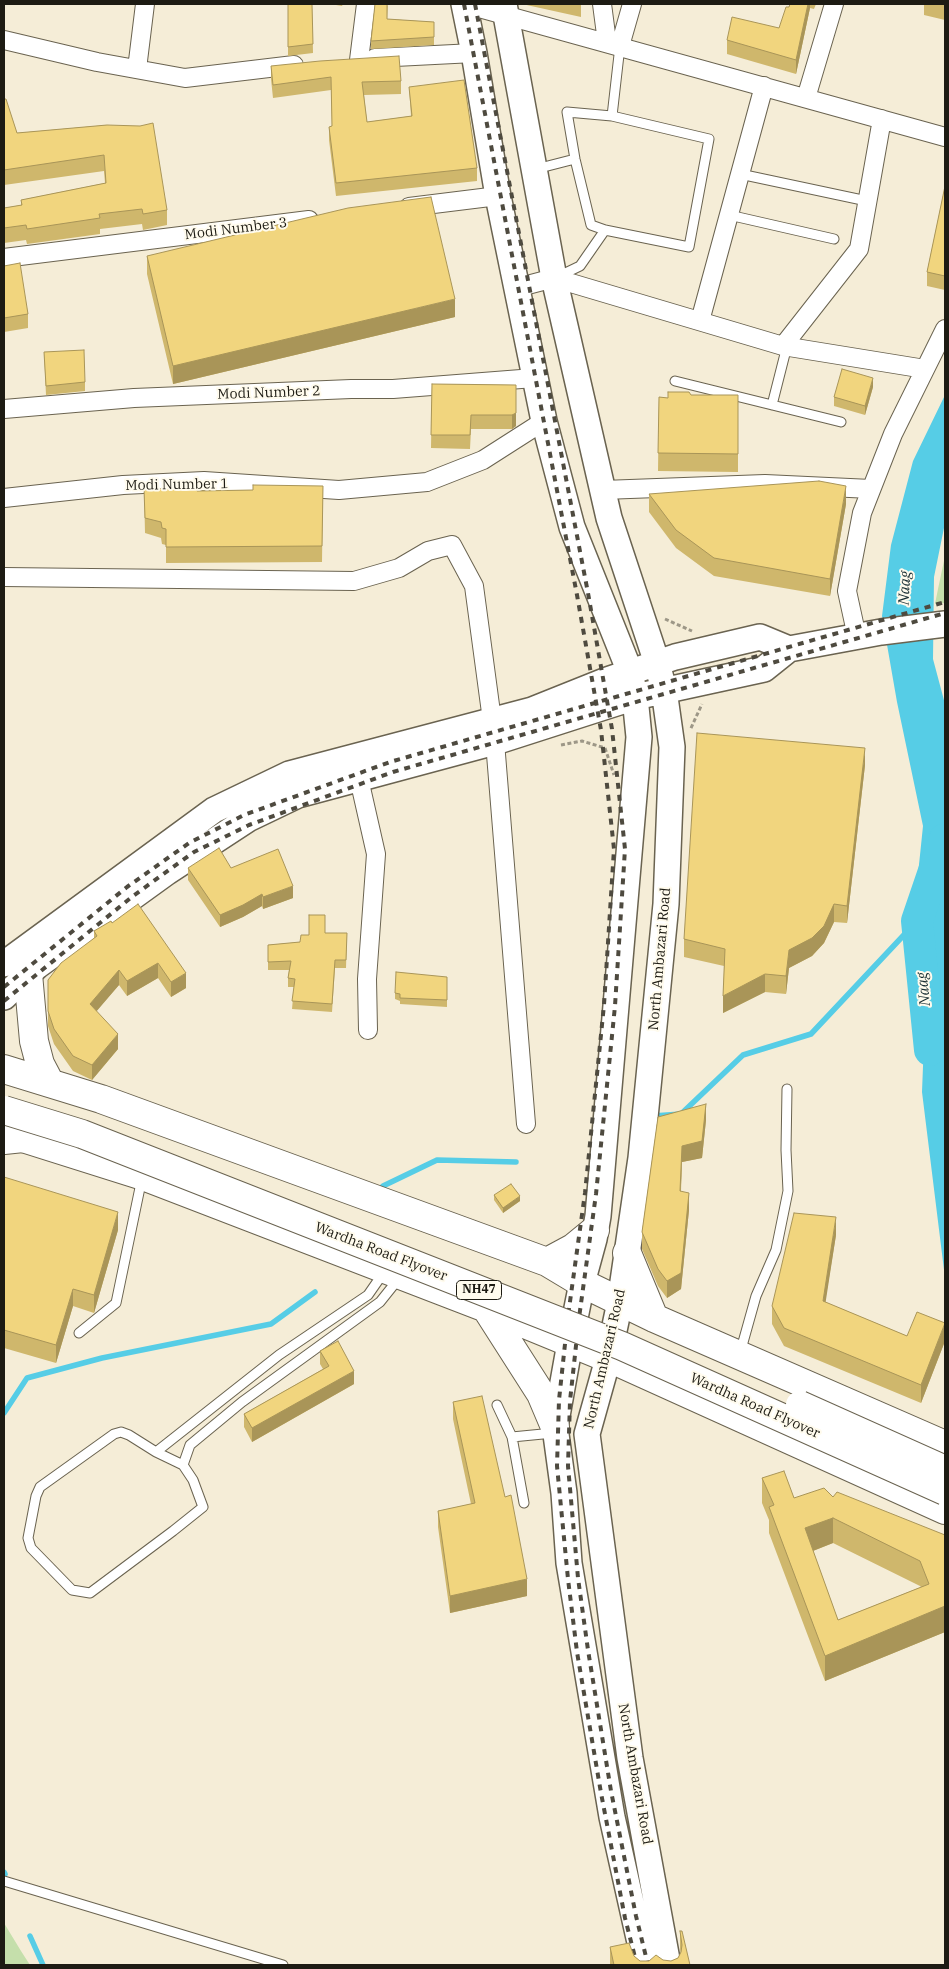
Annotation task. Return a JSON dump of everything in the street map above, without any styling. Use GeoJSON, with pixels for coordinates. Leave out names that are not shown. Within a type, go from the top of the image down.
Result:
{"type":"FeatureCollection","features":[{"type":"Feature","properties":{"kind":"main road","name":"North Ambazari Road"},"geometry":{"type":"LineString","coordinates":[[464,4],[498,196],[544,421],[572,527],[630,672],[635,697],[639,737],[596,1230],[582,1283],[556,1430],[564,1493],[568,1563],[612,1817],[645,1965]]}},
{"type":"Feature","properties":{"kind":"main road","name":"North Ambazari Road"},"geometry":{"type":"LineString","coordinates":[[504,9],[554,278],[610,518],[640,607],[664,690],[672,747],[666,904],[641,1158],[620,1302],[608,1359],[587,1436],[630,1758],[668,1965]]}},
{"type":"Feature","properties":{"kind":"main road"},"geometry":{"type":"LineString","coordinates":[[4,997],[16,969],[214,810],[288,774],[494,731],[664,690],[764,669],[789,649],[881,632],[945,624]]}},
{"type":"Feature","properties":{"kind":"main road"},"geometry":{"type":"LineString","coordinates":[[16,969],[36,966],[167,872],[248,819],[298,795],[359,779],[494,731],[532,710],[657,663],[760,637],[789,649]]}},
{"type":"Feature","properties":{"kind":"main road"},"geometry":{"type":"LineString","coordinates":[[16,969],[40,1064],[50,1083]]}},
{"type":"Feature","properties":{"kind":"main road"},"geometry":{"type":"LineString","coordinates":[[4,1069],[101,1099],[547,1262],[582,1283],[654,1318],[945,1445]]}},
{"type":"Feature","properties":{"kind":"main road","name":"Wardha Road Flyover"},"geometry":{"type":"LineString","coordinates":[[4,1090],[115,1127],[646,1337],[945,1470]]}},
{"type":"Feature","properties":{"kind":"main road","name":"Wardha Road Flyover"},"geometry":{"type":"LineString","coordinates":[[4,1110],[82,1134],[622,1346],[945,1491]]}},
{"type":"Feature","properties":{"kind":"main road"},"geometry":{"type":"LineString","coordinates":[[10,1137],[143,1176],[486,1308],[608,1359],[945,1510]]}},
{"type":"Feature","properties":{"kind":"main road"},"geometry":{"type":"LineString","coordinates":[[547,1262],[573,1248],[596,1230]]}},
{"type":"Feature","properties":{"kind":"main road"},"geometry":{"type":"LineString","coordinates":[[627,1253],[654,1318]]}},
{"type":"Feature","properties":{"kind":"main road"},"geometry":{"type":"LineString","coordinates":[[486,1308],[541,1394],[556,1430]]}},
{"type":"Feature","properties":{"kind":"main road"},"geometry":{"type":"LineString","coordinates":[[612,1817],[641,1810]]}},
{"type":"Feature","properties":{"kind":"street"},"geometry":{"type":"LineString","coordinates":[[137,69],[145,4]]}},
{"type":"Feature","properties":{"kind":"street"},"geometry":{"type":"LineString","coordinates":[[366,4],[351,60],[474,53]]}},
{"type":"Feature","properties":{"kind":"street"},"geometry":{"type":"LineString","coordinates":[[464,4],[504,9],[613,44],[945,137]]}},
{"type":"Feature","properties":{"kind":"street"},"geometry":{"type":"LineString","coordinates":[[602,4],[613,44]]}},
{"type":"Feature","properties":{"kind":"street"},"geometry":{"type":"LineString","coordinates":[[613,44],[632,4]]}},
{"type":"Feature","properties":{"kind":"street"},"geometry":{"type":"LineString","coordinates":[[806,98],[834,4]]}},
{"type":"Feature","properties":{"kind":"street"},"geometry":{"type":"LineString","coordinates":[[4,40],[97,62],[185,78],[309,64]]}},
{"type":"Feature","properties":{"kind":"street"},"geometry":{"type":"LineString","coordinates":[[700,321],[764,86]]}},
{"type":"Feature","properties":{"kind":"street"},"geometry":{"type":"LineString","coordinates":[[785,346],[859,249],[882,119]]}},
{"type":"Feature","properties":{"kind":"street"},"geometry":{"type":"LineString","coordinates":[[389,210],[498,196]]}},
{"type":"Feature","properties":{"kind":"street","name":"Modi Number 3"},"geometry":{"type":"LineString","coordinates":[[4,258],[330,217]]}},
{"type":"Feature","properties":{"kind":"street"},"geometry":{"type":"LineString","coordinates":[[516,288],[554,278],[785,346],[925,369]]}},
{"type":"Feature","properties":{"kind":"street"},"geometry":{"type":"LineString","coordinates":[[857,637],[847,591],[862,513],[893,434],[945,328]]}},
{"type":"Feature","properties":{"kind":"street","name":"Modi Number 2"},"geometry":{"type":"LineString","coordinates":[[4,409],[134,398],[393,389],[534,378]]}},
{"type":"Feature","properties":{"kind":"street","name":"Modi Number 1"},"geometry":{"type":"LineString","coordinates":[[4,498],[123,486],[204,481],[339,490],[427,482],[483,460],[544,421]]}},
{"type":"Feature","properties":{"kind":"street"},"geometry":{"type":"LineString","coordinates":[[603,490],[765,484],[871,489]]}},
{"type":"Feature","properties":{"kind":"street"},"geometry":{"type":"LineString","coordinates":[[4,577],[354,581],[400,568],[428,551],[452,545],[474,586],[494,731],[526,1124]]}},
{"type":"Feature","properties":{"kind":"street"},"geometry":{"type":"LineString","coordinates":[[359,779],[376,854],[367,979],[368,1030]]}},
{"type":"Feature","properties":{"kind":"lane"},"geometry":{"type":"LineString","coordinates":[[612,116],[613,44]]}},
{"type":"Feature","properties":{"kind":"lane"},"geometry":{"type":"LineString","coordinates":[[567,112],[612,116],[709,139],[689,247],[605,230],[591,225],[575,160],[567,112]]}},
{"type":"Feature","properties":{"kind":"lane"},"geometry":{"type":"LineString","coordinates":[[534,170],[575,160]]}},
{"type":"Feature","properties":{"kind":"lane"},"geometry":{"type":"LineString","coordinates":[[740,174],[867,201]]}},
{"type":"Feature","properties":{"kind":"lane"},"geometry":{"type":"LineString","coordinates":[[729,215],[834,239]]}},
{"type":"Feature","properties":{"kind":"lane"},"geometry":{"type":"LineString","coordinates":[[554,278],[580,266],[605,230]]}},
{"type":"Feature","properties":{"kind":"lane"},"geometry":{"type":"LineString","coordinates":[[772,405],[785,346]]}},
{"type":"Feature","properties":{"kind":"lane"},"geometry":{"type":"LineString","coordinates":[[675,381],[841,422]]}},
{"type":"Feature","properties":{"kind":"lane"},"geometry":{"type":"LineString","coordinates":[[739,1355],[756,1296],[776,1250],[788,1191],[786,1150],[787,1089]]}},
{"type":"Feature","properties":{"kind":"lane"},"geometry":{"type":"LineString","coordinates":[[79,1333],[116,1303],[143,1176]]}},
{"type":"Feature","properties":{"kind":"lane"},"geometry":{"type":"LineString","coordinates":[[156,1452],[280,1354],[368,1295],[394,1272]]}},
{"type":"Feature","properties":{"kind":"lane"},"geometry":{"type":"LineString","coordinates":[[183,1465],[190,1445],[242,1402],[380,1302],[394,1272]]}},
{"type":"Feature","properties":{"kind":"lane"},"geometry":{"type":"LineString","coordinates":[[497,1404],[512,1437],[524,1503]]}},
{"type":"Feature","properties":{"kind":"lane"},"geometry":{"type":"LineString","coordinates":[[512,1437],[556,1430]]}},
{"type":"Feature","properties":{"kind":"lane"},"geometry":{"type":"LineString","coordinates":[[121,1432],[129,1435],[156,1452],[183,1465],[193,1480],[202,1507],[90,1593],[72,1590],[31,1548],[28,1538],[36,1496],[40,1487],[114,1434],[121,1432]]}},
{"type":"Feature","properties":{"kind":"lane"},"geometry":{"type":"LineString","coordinates":[[4,1881],[283,1965]]}},
{"type":"Feature","properties":{"kind":"path"},"geometry":{"type":"LineString","coordinates":[[640,607],[724,646]]}},
{"type":"Feature","properties":{"kind":"path"},"geometry":{"type":"LineString","coordinates":[[690,729],[705,698]]}},
{"type":"Feature","properties":{"kind":"path"},"geometry":{"type":"LineString","coordinates":[[554,746],[582,742],[605,748],[616,784]]}},
{"type":"Feature","properties":{"kind":"green space"},"geometry":{"type":"Polygon","coordinates":[[[945,556],[945,603],[935,604],[938,589],[945,556]]]}},
{"type":"Feature","properties":{"kind":"green space"},"geometry":{"type":"Polygon","coordinates":[[[4,1923],[21,1951],[30,1965],[4,1965],[4,1923]]]}},
{"type":"Feature","properties":{"kind":"water"},"geometry":{"type":"Polygon","coordinates":[[[945,395],[945,523],[934,577],[933,659],[945,704],[945,1278],[922,1092],[926,989],[914,913],[923,826],[897,702],[882,616],[891,545],[913,461],[945,395]]]}},
{"type":"Feature","properties":{"kind":"building"},"geometry":{"type":"Polygon","coordinates":[[[288,4],[312,4],[313,44],[288,47],[288,4]]]}},
{"type":"Feature","properties":{"kind":"building"},"geometry":{"type":"Polygon","coordinates":[[[375,4],[387,4],[387,19],[434,22],[434,37],[371,41],[375,4]]]}},
{"type":"Feature","properties":{"kind":"building"},"geometry":{"type":"Polygon","coordinates":[[[790,4],[808,4],[796,60],[727,40],[732,17],[779,28],[786,7],[789,7],[790,4]]]}},
{"type":"Feature","properties":{"kind":"building"},"geometry":{"type":"Polygon","coordinates":[[[399,56],[401,81],[362,82],[367,122],[412,116],[409,87],[464,80],[477,168],[336,183],[329,127],[332,126],[331,77],[273,85],[271,66],[399,56]]]}},
{"type":"Feature","properties":{"kind":"building"},"geometry":{"type":"Polygon","coordinates":[[[4,99],[6,99],[17,133],[107,125],[140,126],[153,123],[167,210],[143,214],[142,209],[99,214],[100,218],[27,229],[26,225],[4,228],[4,208],[22,205],[21,200],[106,183],[104,155],[4,170],[4,99]]]}},
{"type":"Feature","properties":{"kind":"building"},"geometry":{"type":"Polygon","coordinates":[[[945,186],[945,276],[927,272],[945,186]]]}},
{"type":"Feature","properties":{"kind":"building"},"geometry":{"type":"Polygon","coordinates":[[[431,197],[455,299],[173,366],[147,256],[348,208],[431,197]]]}},
{"type":"Feature","properties":{"kind":"building"},"geometry":{"type":"Polygon","coordinates":[[[20,263],[28,314],[4,318],[4,266],[20,263]]]}},
{"type":"Feature","properties":{"kind":"building"},"geometry":{"type":"Polygon","coordinates":[[[84,350],[85,382],[46,386],[44,352],[84,350]]]}},
{"type":"Feature","properties":{"kind":"building"},"geometry":{"type":"Polygon","coordinates":[[[842,369],[873,378],[865,406],[834,397],[842,369]]]}},
{"type":"Feature","properties":{"kind":"building"},"geometry":{"type":"Polygon","coordinates":[[[432,384],[516,385],[516,413],[512,415],[471,415],[470,435],[431,435],[432,384]]]}},
{"type":"Feature","properties":{"kind":"building"},"geometry":{"type":"Polygon","coordinates":[[[668,392],[689,392],[691,395],[738,395],[738,454],[658,453],[659,397],[668,398],[668,392]]]}},
{"type":"Feature","properties":{"kind":"building"},"geometry":{"type":"Polygon","coordinates":[[[819,481],[846,486],[830,579],[714,558],[676,530],[649,494],[819,481]]]}},
{"type":"Feature","properties":{"kind":"building"},"geometry":{"type":"Polygon","coordinates":[[[253,485],[323,486],[322,546],[166,547],[166,529],[162,528],[161,522],[145,518],[144,489],[196,488],[197,491],[253,490],[253,485]]]}},
{"type":"Feature","properties":{"kind":"building"},"geometry":{"type":"Polygon","coordinates":[[[697,733],[865,748],[847,906],[834,904],[824,926],[812,938],[789,950],[786,976],[765,974],[723,996],[725,949],[684,939],[697,733]]]}},
{"type":"Feature","properties":{"kind":"building"},"geometry":{"type":"Polygon","coordinates":[[[219,848],[231,868],[278,849],[293,886],[263,897],[262,894],[220,915],[188,868],[219,848]]]}},
{"type":"Feature","properties":{"kind":"building"},"geometry":{"type":"Polygon","coordinates":[[[138,904],[186,973],[171,982],[158,963],[127,981],[119,970],[90,1004],[118,1034],[92,1065],[73,1056],[54,1029],[48,1011],[48,980],[61,963],[97,936],[94,931],[111,921],[112,923],[138,904]]]}},
{"type":"Feature","properties":{"kind":"building"},"geometry":{"type":"Polygon","coordinates":[[[309,915],[325,915],[325,933],[347,933],[346,960],[335,960],[332,1004],[292,1001],[295,979],[288,978],[291,961],[268,962],[268,945],[300,942],[301,935],[309,935],[309,915]]]}},
{"type":"Feature","properties":{"kind":"building"},"geometry":{"type":"Polygon","coordinates":[[[396,972],[447,977],[447,1000],[400,998],[400,994],[395,993],[396,972]]]}},
{"type":"Feature","properties":{"kind":"building"},"geometry":{"type":"Polygon","coordinates":[[[706,1104],[702,1141],[682,1146],[680,1191],[689,1193],[681,1273],[667,1281],[658,1269],[642,1232],[658,1117],[706,1104]]]}},
{"type":"Feature","properties":{"kind":"building"},"geometry":{"type":"Polygon","coordinates":[[[4,1177],[118,1212],[94,1295],[73,1289],[56,1345],[4,1330],[4,1177]]]}},
{"type":"Feature","properties":{"kind":"building"},"geometry":{"type":"Polygon","coordinates":[[[511,1184],[520,1196],[503,1208],[494,1195],[511,1184]]]}},
{"type":"Feature","properties":{"kind":"building"},"geometry":{"type":"Polygon","coordinates":[[[794,1213],[836,1217],[823,1301],[907,1336],[917,1312],[945,1323],[921,1385],[784,1328],[772,1306],[794,1213]]]}},
{"type":"Feature","properties":{"kind":"building"},"geometry":{"type":"Polygon","coordinates":[[[338,1341],[354,1371],[252,1428],[244,1414],[329,1366],[320,1351],[338,1341]]]}},
{"type":"Feature","properties":{"kind":"building"},"geometry":{"type":"Polygon","coordinates":[[[482,1396],[505,1497],[511,1495],[527,1579],[450,1596],[438,1511],[475,1503],[453,1402],[482,1396]]]}},
{"type":"Feature","properties":{"kind":"building"},"geometry":{"type":"Polygon","coordinates":[[[784,1471],[794,1498],[824,1488],[833,1497],[837,1492],[945,1535],[945,1606],[825,1656],[769,1507],[774,1505],[762,1478],[784,1471]],[[833,1518],[805,1528],[838,1620],[929,1584],[920,1561],[833,1518]]]}},
{"type":"Feature","properties":{"kind":"building"},"geometry":{"type":"Polygon","coordinates":[[[680,1931],[682,1931],[690,1965],[614,1965],[610,1947],[629,1943],[634,1956],[640,1961],[649,1961],[656,1955],[663,1960],[671,1961],[678,1958],[682,1945],[680,1931]]]}},
{"type":"Feature","properties":{"kind":"waterway","name":"Naag"},"geometry":{"type":"LineString","coordinates":[[930,1050],[917,921],[945,839]]}},
{"type":"Feature","properties":{"kind":"waterway"},"geometry":{"type":"LineString","coordinates":[[653,1116],[681,1114],[743,1055],[811,1034],[917,921]]}},
{"type":"Feature","properties":{"kind":"waterway"},"geometry":{"type":"LineString","coordinates":[[383,1186],[437,1160],[516,1162]]}},
{"type":"Feature","properties":{"kind":"waterway"},"geometry":{"type":"LineString","coordinates":[[4,1413],[27,1378],[102,1358],[271,1324],[315,1292]]}},
{"type":"Feature","properties":{"kind":"waterway"},"geometry":{"type":"LineString","coordinates":[[30,1936],[43,1965]]}},
{"type":"Feature","properties":{"kind":"railway"},"geometry":{"type":"LineString","coordinates":[[464,4],[601,730],[614,849],[604,1005],[585,1193],[568,1316],[559,1400],[557,1466],[577,1652],[601,1793],[625,1918],[637,1965]]}},
{"type":"Feature","properties":{"kind":"railway"},"geometry":{"type":"LineString","coordinates":[[475,4],[588,593],[612,729],[625,849],[615,1006],[596,1194],[570,1401],[568,1466],[578,1578],[588,1650],[611,1791],[636,1916],[648,1965]]}},
{"type":"Feature","properties":{"kind":"railway"},"geometry":{"type":"LineString","coordinates":[[4,987],[127,887],[189,843],[244,815],[390,762],[945,602]]}},
{"type":"Feature","properties":{"kind":"railway"},"geometry":{"type":"LineString","coordinates":[[4,1001],[133,896],[194,852],[249,825],[393,772],[945,613]]}}]}
